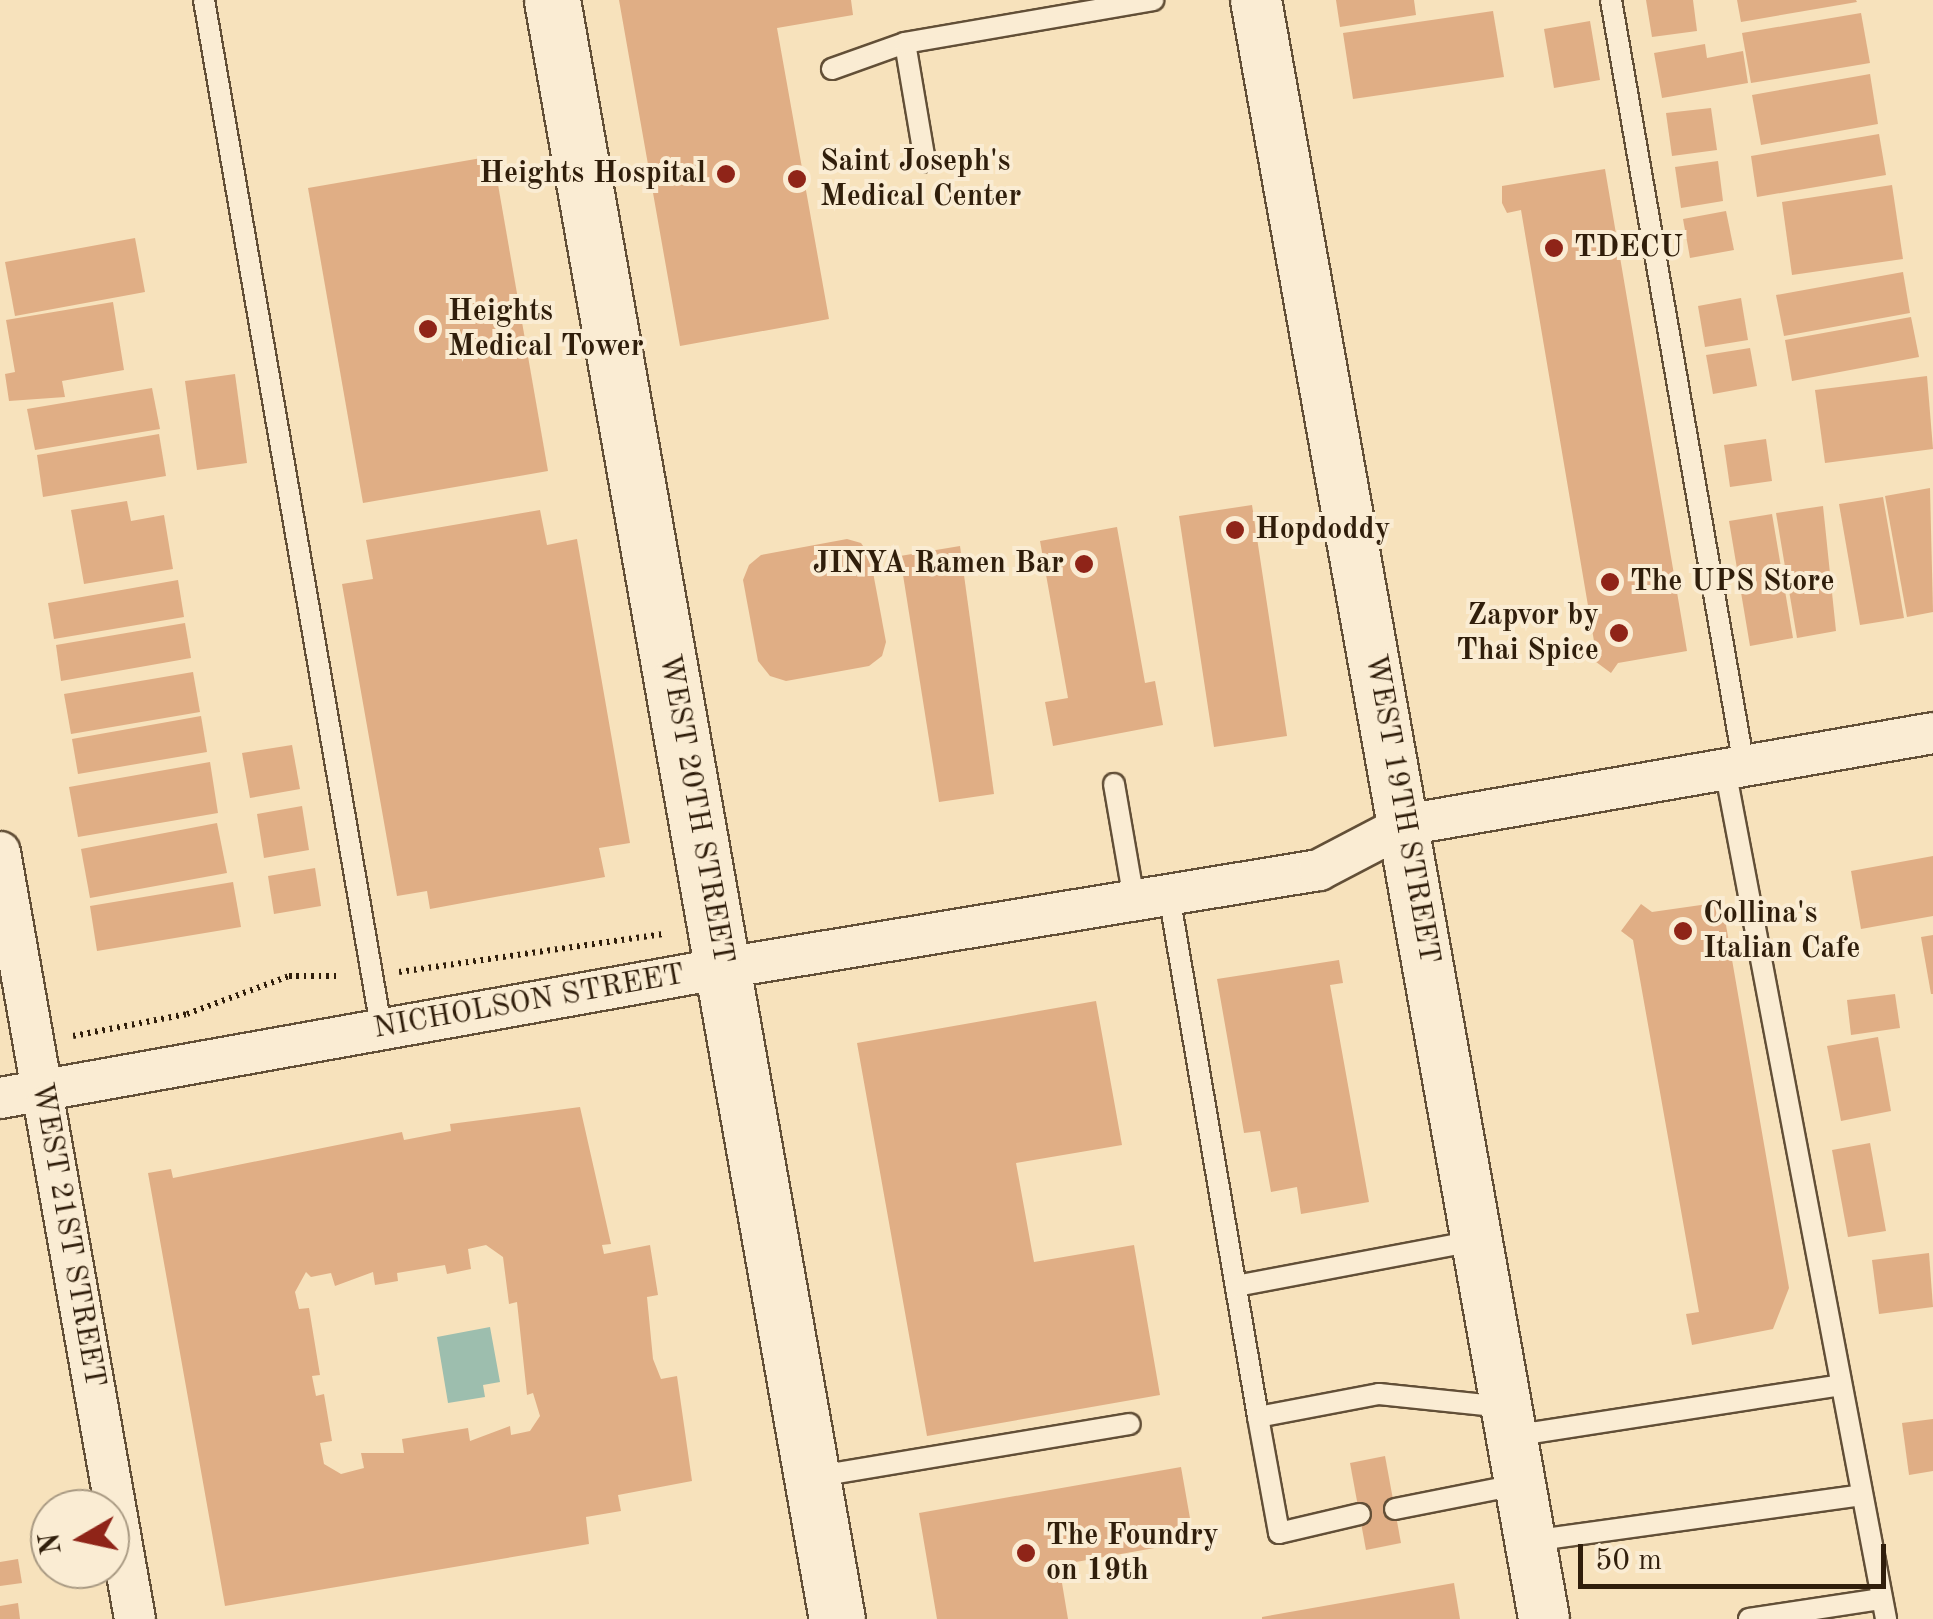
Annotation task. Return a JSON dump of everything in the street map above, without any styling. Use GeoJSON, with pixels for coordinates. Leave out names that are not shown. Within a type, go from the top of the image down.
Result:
{"type":"FeatureCollection","features":[{"type":"Feature","properties":{"kind":"main road","name":"WEST 20TH STREET"},"geometry":{"type":"LineString","coordinates":[[552,0],[837,1619]]}},
{"type":"Feature","properties":{"kind":"street","name":"WEST 19TH STREET"},"geometry":{"type":"LineString","coordinates":[[1256,0],[1480,1240],[1544,1619]]}},
{"type":"Feature","properties":{"kind":"street","name":"NICHOLSON STREET"},"geometry":{"type":"LineString","coordinates":[[0,1098],[381,1027],[1319,870],[1405,826],[1933,733]]}},
{"type":"Feature","properties":{"kind":"street","name":"WEST 21ST STREET"},"geometry":{"type":"LineString","coordinates":[[0,852],[135,1619]]}},
{"type":"Feature","properties":{"kind":"lane"},"geometry":{"type":"LineString","coordinates":[[204,0],[381,1027]]}},
{"type":"Feature","properties":{"kind":"lane"},"geometry":{"type":"LineString","coordinates":[[832,69],[905,43],[1153,0]]}},
{"type":"Feature","properties":{"kind":"lane"},"geometry":{"type":"LineString","coordinates":[[1611,0],[1734,768],[1841,1385],[1884,1609],[1749,1619]]}},
{"type":"Feature","properties":{"kind":"lane"},"geometry":{"type":"LineString","coordinates":[[905,43],[925,161]]}},
{"type":"Feature","properties":{"kind":"lane"},"geometry":{"type":"LineString","coordinates":[[1114,784],[1152,897],[1236,1286],[1279,1534],[1360,1514]]}},
{"type":"Feature","properties":{"kind":"lane"},"geometry":{"type":"LineString","coordinates":[[1236,1286],[1480,1240]]}},
{"type":"Feature","properties":{"kind":"lane"},"geometry":{"type":"LineString","coordinates":[[1258,1417],[1379,1394],[1510,1422],[1841,1385]]}},
{"type":"Feature","properties":{"kind":"lane"},"geometry":{"type":"LineString","coordinates":[[813,1477],[1130,1424]]}},
{"type":"Feature","properties":{"kind":"lane"},"geometry":{"type":"LineString","coordinates":[[1395,1509],[1521,1484]]}},
{"type":"Feature","properties":{"kind":"lane"},"geometry":{"type":"LineString","coordinates":[[1530,1541],[1862,1495]]}},
{"type":"Feature","properties":{"kind":"path"},"geometry":{"type":"LineString","coordinates":[[394,972],[674,932]]}},
{"type":"Feature","properties":{"kind":"path"},"geometry":{"type":"LineString","coordinates":[[58,1039],[188,1014],[289,976],[359,976]]}},
{"type":"Feature","properties":{"kind":"shaded area"},"geometry":{"type":"Polygon","coordinates":[[[490,1327],[500,1382],[483,1385],[485,1397],[448,1403],[437,1337],[490,1327]]]}},
{"type":"Feature","properties":{"kind":"building","name":"Heights Hospital"},"geometry":{"type":"Polygon","coordinates":[[[619,0],[851,0],[853,15],[777,28],[829,319],[680,346],[619,0]]]}},
{"type":"Feature","properties":{"kind":"building"},"geometry":{"type":"Polygon","coordinates":[[[1336,0],[1414,0],[1416,15],[1340,27],[1336,0]]]}},
{"type":"Feature","properties":{"kind":"building"},"geometry":{"type":"Polygon","coordinates":[[[1646,0],[1693,0],[1697,31],[1652,37],[1646,0]]]}},
{"type":"Feature","properties":{"kind":"building"},"geometry":{"type":"Polygon","coordinates":[[[1737,0],[1856,0],[1857,2],[1741,22],[1737,0]]]}},
{"type":"Feature","properties":{"kind":"building"},"geometry":{"type":"Polygon","coordinates":[[[1493,11],[1504,77],[1353,99],[1343,33],[1493,11]]]}},
{"type":"Feature","properties":{"kind":"building"},"geometry":{"type":"Polygon","coordinates":[[[1861,13],[1870,63],[1751,83],[1742,33],[1861,13]]]}},
{"type":"Feature","properties":{"kind":"building"},"geometry":{"type":"Polygon","coordinates":[[[1590,21],[1600,80],[1554,88],[1544,29],[1590,21]]]}},
{"type":"Feature","properties":{"kind":"building"},"geometry":{"type":"Polygon","coordinates":[[[1705,44],[1707,58],[1743,51],[1748,83],[1662,98],[1654,53],[1705,44]]]}},
{"type":"Feature","properties":{"kind":"building"},"geometry":{"type":"Polygon","coordinates":[[[1870,74],[1878,124],[1761,145],[1752,95],[1870,74]]]}},
{"type":"Feature","properties":{"kind":"building"},"geometry":{"type":"Polygon","coordinates":[[[1711,108],[1717,150],[1672,156],[1666,113],[1711,108]]]}},
{"type":"Feature","properties":{"kind":"building"},"geometry":{"type":"Polygon","coordinates":[[[1879,134],[1886,175],[1757,197],[1751,156],[1879,134]]]}},
{"type":"Feature","properties":{"kind":"building","name":"Heights Medical Tower"},"geometry":{"type":"Polygon","coordinates":[[[493,156],[548,471],[363,503],[308,188],[493,156]]]}},
{"type":"Feature","properties":{"kind":"building"},"geometry":{"type":"Polygon","coordinates":[[[1718,161],[1723,201],[1681,208],[1675,167],[1718,161]]]}},
{"type":"Feature","properties":{"kind":"building"},"geometry":{"type":"Polygon","coordinates":[[[1605,169],[1687,651],[1618,663],[1611,673],[1588,656],[1595,647],[1521,210],[1507,213],[1502,203],[1502,186],[1605,169]]]}},
{"type":"Feature","properties":{"kind":"building"},"geometry":{"type":"Polygon","coordinates":[[[1892,185],[1903,259],[1792,275],[1782,202],[1892,185]]]}},
{"type":"Feature","properties":{"kind":"building"},"geometry":{"type":"Polygon","coordinates":[[[1726,211],[1734,250],[1690,258],[1683,219],[1726,211]]]}},
{"type":"Feature","properties":{"kind":"building"},"geometry":{"type":"Polygon","coordinates":[[[135,238],[145,292],[15,316],[5,262],[135,238]]]}},
{"type":"Feature","properties":{"kind":"building"},"geometry":{"type":"Polygon","coordinates":[[[1903,272],[1910,313],[1784,336],[1776,295],[1903,272]]]}},
{"type":"Feature","properties":{"kind":"building"},"geometry":{"type":"Polygon","coordinates":[[[1741,298],[1748,340],[1705,347],[1698,306],[1741,298]]]}},
{"type":"Feature","properties":{"kind":"building"},"geometry":{"type":"Polygon","coordinates":[[[113,302],[124,370],[62,381],[65,397],[9,401],[5,374],[15,372],[6,320],[113,302]]]}},
{"type":"Feature","properties":{"kind":"building"},"geometry":{"type":"Polygon","coordinates":[[[1911,317],[1919,357],[1792,381],[1785,340],[1911,317]]]}},
{"type":"Feature","properties":{"kind":"building"},"geometry":{"type":"Polygon","coordinates":[[[1750,348],[1757,386],[1713,394],[1706,355],[1750,348]]]}},
{"type":"Feature","properties":{"kind":"building"},"geometry":{"type":"Polygon","coordinates":[[[235,374],[247,463],[197,470],[185,381],[235,374]]]}},
{"type":"Feature","properties":{"kind":"building"},"geometry":{"type":"Polygon","coordinates":[[[1927,376],[1933,449],[1825,463],[1815,390],[1927,376]]]}},
{"type":"Feature","properties":{"kind":"building"},"geometry":{"type":"Polygon","coordinates":[[[152,388],[160,429],[35,450],[27,409],[152,388]]]}},
{"type":"Feature","properties":{"kind":"building"},"geometry":{"type":"Polygon","coordinates":[[[159,434],[166,476],[43,497],[37,455],[159,434]]]}},
{"type":"Feature","properties":{"kind":"building"},"geometry":{"type":"Polygon","coordinates":[[[1766,439],[1772,481],[1730,487],[1724,445],[1766,439]]]}},
{"type":"Feature","properties":{"kind":"building"},"geometry":{"type":"Polygon","coordinates":[[[1930,488],[1933,612],[1907,617],[1885,496],[1930,488]]]}},
{"type":"Feature","properties":{"kind":"building"},"geometry":{"type":"Polygon","coordinates":[[[1883,497],[1904,618],[1860,625],[1839,504],[1883,497]]]}},
{"type":"Feature","properties":{"kind":"building"},"geometry":{"type":"Polygon","coordinates":[[[127,501],[131,521],[164,515],[173,569],[84,584],[71,510],[127,501]]]}},
{"type":"Feature","properties":{"kind":"building"},"geometry":{"type":"Polygon","coordinates":[[[1252,505],[1287,736],[1214,747],[1179,516],[1252,505]]]}},
{"type":"Feature","properties":{"kind":"building"},"geometry":{"type":"Polygon","coordinates":[[[1823,506],[1836,631],[1797,638],[1776,513],[1823,506]]]}},
{"type":"Feature","properties":{"kind":"building"},"geometry":{"type":"Polygon","coordinates":[[[540,510],[547,545],[577,539],[630,843],[599,848],[605,877],[430,909],[427,891],[397,896],[342,584],[373,579],[366,540],[540,510]]]}},
{"type":"Feature","properties":{"kind":"building"},"geometry":{"type":"Polygon","coordinates":[[[1772,514],[1793,638],[1750,646],[1729,521],[1772,514]]]}},
{"type":"Feature","properties":{"kind":"building"},"geometry":{"type":"Polygon","coordinates":[[[1117,527],[1145,683],[1155,681],[1163,725],[1053,746],[1045,702],[1068,698],[1040,541],[1117,527]]]}},
{"type":"Feature","properties":{"kind":"building"},"geometry":{"type":"Polygon","coordinates":[[[847,539],[861,543],[870,556],[886,642],[882,656],[869,666],[786,681],[770,676],[758,661],[743,580],[749,565],[761,555],[847,539]]]}},
{"type":"Feature","properties":{"kind":"building"},"geometry":{"type":"Polygon","coordinates":[[[960,546],[994,794],[939,802],[900,556],[960,546]]]}},
{"type":"Feature","properties":{"kind":"building"},"geometry":{"type":"Polygon","coordinates":[[[178,580],[184,617],[54,639],[48,603],[178,580]]]}},
{"type":"Feature","properties":{"kind":"building"},"geometry":{"type":"Polygon","coordinates":[[[185,623],[191,658],[61,681],[56,645],[185,623]]]}},
{"type":"Feature","properties":{"kind":"building"},"geometry":{"type":"Polygon","coordinates":[[[193,672],[200,712],[71,734],[64,694],[193,672]]]}},
{"type":"Feature","properties":{"kind":"building"},"geometry":{"type":"Polygon","coordinates":[[[201,716],[207,752],[78,774],[72,739],[201,716]]]}},
{"type":"Feature","properties":{"kind":"building"},"geometry":{"type":"Polygon","coordinates":[[[292,745],[300,789],[250,798],[242,753],[292,745]]]}},
{"type":"Feature","properties":{"kind":"building"},"geometry":{"type":"Polygon","coordinates":[[[210,762],[218,813],[78,837],[69,787],[210,762]]]}},
{"type":"Feature","properties":{"kind":"building"},"geometry":{"type":"Polygon","coordinates":[[[302,806],[309,850],[264,858],[257,814],[302,806]]]}},
{"type":"Feature","properties":{"kind":"building"},"geometry":{"type":"Polygon","coordinates":[[[217,823],[227,873],[90,898],[81,849],[217,823]]]}},
{"type":"Feature","properties":{"kind":"building"},"geometry":{"type":"Polygon","coordinates":[[[1933,856],[1933,916],[1861,929],[1851,871],[1933,856]]]}},
{"type":"Feature","properties":{"kind":"building"},"geometry":{"type":"Polygon","coordinates":[[[315,868],[321,906],[274,914],[268,876],[315,868]]]}},
{"type":"Feature","properties":{"kind":"building"},"geometry":{"type":"Polygon","coordinates":[[[233,882],[241,927],[97,951],[90,906],[233,882]]]}},
{"type":"Feature","properties":{"kind":"building"},"geometry":{"type":"Polygon","coordinates":[[[1722,902],[1789,1288],[1773,1329],[1692,1345],[1686,1314],[1699,1312],[1633,940],[1621,931],[1641,904],[1652,912],[1722,902]]]}},
{"type":"Feature","properties":{"kind":"building"},"geometry":{"type":"Polygon","coordinates":[[[1933,935],[1933,994],[1931,994],[1921,937],[1933,935]]]}},
{"type":"Feature","properties":{"kind":"building"},"geometry":{"type":"Polygon","coordinates":[[[1339,960],[1343,983],[1330,985],[1369,1202],[1301,1214],[1297,1187],[1271,1192],[1260,1131],[1244,1133],[1217,979],[1339,960]]]}},
{"type":"Feature","properties":{"kind":"building"},"geometry":{"type":"Polygon","coordinates":[[[1895,994],[1900,1028],[1851,1035],[1847,1000],[1895,994]]]}},
{"type":"Feature","properties":{"kind":"building"},"geometry":{"type":"Polygon","coordinates":[[[1096,1001],[1122,1145],[1016,1163],[1034,1262],[1134,1245],[1160,1395],[927,1436],[857,1043],[1096,1001]]]}},
{"type":"Feature","properties":{"kind":"building"},"geometry":{"type":"Polygon","coordinates":[[[1878,1037],[1891,1111],[1841,1121],[1827,1046],[1878,1037]]]}},
{"type":"Feature","properties":{"kind":"building"},"geometry":{"type":"Polygon","coordinates":[[[580,1107],[611,1244],[602,1245],[604,1254],[650,1245],[658,1295],[647,1297],[653,1359],[661,1379],[677,1376],[692,1481],[618,1495],[621,1511],[586,1517],[589,1544],[225,1606],[148,1173],[171,1169],[173,1178],[402,1132],[404,1140],[451,1131],[450,1124],[580,1107]],[[486,1245],[468,1249],[471,1269],[447,1274],[445,1265],[397,1273],[398,1281],[375,1285],[373,1272],[335,1286],[331,1273],[311,1277],[306,1272],[295,1292],[299,1309],[309,1308],[320,1375],[312,1376],[316,1396],[324,1394],[332,1441],[320,1443],[324,1464],[341,1474],[364,1468],[361,1453],[404,1453],[402,1439],[468,1428],[470,1441],[510,1426],[511,1435],[530,1431],[540,1416],[533,1393],[527,1395],[517,1302],[509,1304],[503,1257],[486,1245]]]}},
{"type":"Feature","properties":{"kind":"building"},"geometry":{"type":"Polygon","coordinates":[[[1870,1143],[1886,1231],[1848,1237],[1832,1150],[1870,1143]]]}},
{"type":"Feature","properties":{"kind":"building"},"geometry":{"type":"Polygon","coordinates":[[[1929,1253],[1933,1307],[1879,1314],[1872,1260],[1929,1253]]]}},
{"type":"Feature","properties":{"kind":"building"},"geometry":{"type":"Polygon","coordinates":[[[1933,1419],[1933,1471],[1909,1475],[1902,1423],[1933,1419]]]}},
{"type":"Feature","properties":{"kind":"building"},"geometry":{"type":"Polygon","coordinates":[[[1385,1456],[1401,1543],[1366,1550],[1350,1463],[1385,1456]]]}},
{"type":"Feature","properties":{"kind":"building","name":"The Foundry on 19th"},"geometry":{"type":"Polygon","coordinates":[[[1181,1467],[1194,1541],[1059,1565],[1068,1619],[937,1619],[919,1513],[1181,1467]]]}},
{"type":"Feature","properties":{"kind":"building"},"geometry":{"type":"Polygon","coordinates":[[[18,1559],[22,1583],[0,1586],[0,1562],[18,1559]]]}},
{"type":"Feature","properties":{"kind":"building","name":"The Foundry on 19th"},"geometry":{"type":"Polygon","coordinates":[[[1454,1583],[1460,1619],[1262,1619],[1262,1617],[1454,1583]]]}},
{"type":"Feature","properties":{"kind":"building"},"geometry":{"type":"Polygon","coordinates":[[[18,1603],[20,1619],[0,1619],[0,1606],[18,1603]]]}},
{"type":"Feature","properties":{"kind":"place","name":"Heights Hospital"},"geometry":{"type":"Point","coordinates":[726,174]}},
{"type":"Feature","properties":{"kind":"place","name":"Saint Joseph's Medical Center"},"geometry":{"type":"Point","coordinates":[797,179]}},
{"type":"Feature","properties":{"kind":"place","name":"TDECU"},"geometry":{"type":"Point","coordinates":[1554,248]}},
{"type":"Feature","properties":{"kind":"place","name":"Heights Medical Tower"},"geometry":{"type":"Point","coordinates":[428,329]}},
{"type":"Feature","properties":{"kind":"place","name":"Hopdoddy"},"geometry":{"type":"Point","coordinates":[1235,530]}},
{"type":"Feature","properties":{"kind":"place","name":"JINYA Ramen Bar"},"geometry":{"type":"Point","coordinates":[1084,564]}},
{"type":"Feature","properties":{"kind":"place","name":"The UPS Store"},"geometry":{"type":"Point","coordinates":[1610,582]}},
{"type":"Feature","properties":{"kind":"place","name":"Zapvor by Thai Spice"},"geometry":{"type":"Point","coordinates":[1619,633]}},
{"type":"Feature","properties":{"kind":"place","name":"Collina's Italian Cafe"},"geometry":{"type":"Point","coordinates":[1683,931]}},
{"type":"Feature","properties":{"kind":"place","name":"The Foundry on 19th"},"geometry":{"type":"Point","coordinates":[1026,1553]}}]}
